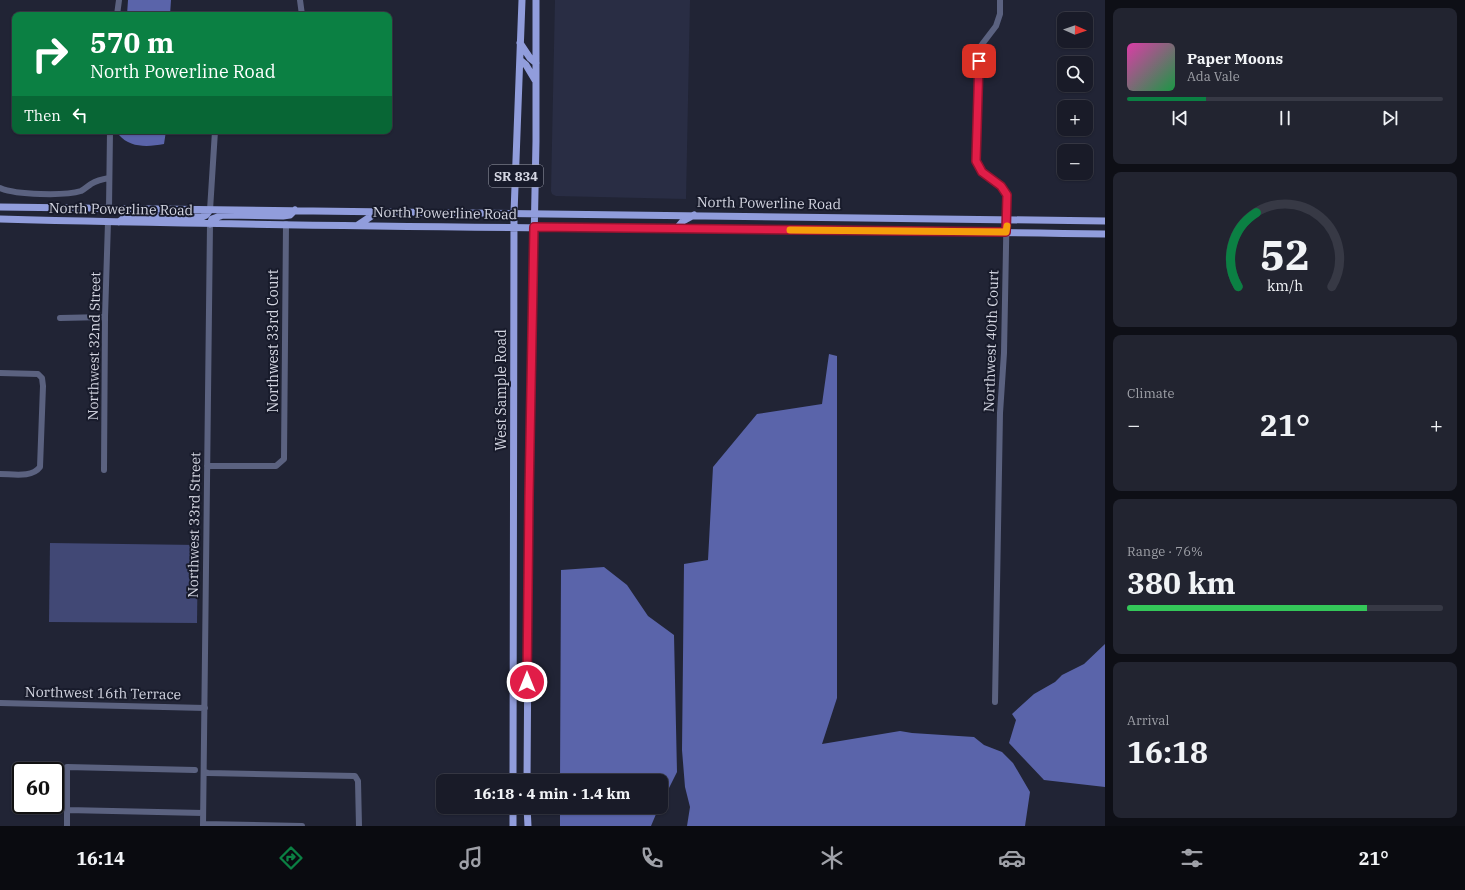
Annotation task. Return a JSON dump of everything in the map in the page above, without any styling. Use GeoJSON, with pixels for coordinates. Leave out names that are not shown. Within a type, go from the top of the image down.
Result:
{"type":"FeatureCollection","features":[{"type":"Feature","properties":{"kind":"main road","name":"West Sample Road"},"geometry":{"type":"LineString","coordinates":[[513,774],[514,213],[522,0]]}},
{"type":"Feature","properties":{"kind":"main road","name":"West Sample Road"},"geometry":{"type":"LineString","coordinates":[[527,774],[529,496],[536,141],[536,0]]}},
{"type":"Feature","properties":{"kind":"main road"},"geometry":{"type":"LineString","coordinates":[[520,42],[526,53],[536,63]]}},
{"type":"Feature","properties":{"kind":"main road"},"geometry":{"type":"LineString","coordinates":[[520,60],[526,65],[536,82]]}},
{"type":"Feature","properties":{"kind":"main road","name":"North Powerline Road"},"geometry":{"type":"LineString","coordinates":[[0,207],[1105,221]]}},
{"type":"Feature","properties":{"kind":"main road"},"geometry":{"type":"LineString","coordinates":[[119,222],[124,218],[134,216],[202,217],[210,210]]}},
{"type":"Feature","properties":{"kind":"main road"},"geometry":{"type":"LineString","coordinates":[[210,224],[212,219],[223,215],[278,217],[290,215],[294,210]]}},
{"type":"Feature","properties":{"kind":"main road"},"geometry":{"type":"LineString","coordinates":[[358,225],[370,218],[376,211]]}},
{"type":"Feature","properties":{"kind":"main road"},"geometry":{"type":"LineString","coordinates":[[677,228],[683,221],[694,215]]}},
{"type":"Feature","properties":{"kind":"main road"},"geometry":{"type":"LineString","coordinates":[[819,230],[833,222],[836,217],[842,225],[853,230]]}},
{"type":"Feature","properties":{"kind":"main road","name":"North Powerline Road"},"geometry":{"type":"LineString","coordinates":[[0,219],[210,224],[677,228],[1105,234]]}},
{"type":"Feature","properties":{"kind":"main road"},"geometry":{"type":"LineString","coordinates":[[513,814],[513,826]]}},
{"type":"Feature","properties":{"kind":"main road"},"geometry":{"type":"LineString","coordinates":[[527,814],[528,826]]}},
{"type":"Feature","properties":{"kind":"street"},"geometry":{"type":"LineString","coordinates":[[117,12],[119,0]]}},
{"type":"Feature","properties":{"kind":"street"},"geometry":{"type":"LineString","coordinates":[[300,0],[302,12]]}},
{"type":"Feature","properties":{"kind":"street","name":"Northwest 40th Court"},"geometry":{"type":"LineString","coordinates":[[995,702],[1000,413],[1004,348],[1007,195],[1001,186],[982,172],[976,161],[980,47],[996,26],[1000,14],[1000,0]]}},
{"type":"Feature","properties":{"kind":"street"},"geometry":{"type":"LineString","coordinates":[[109,208],[110,134]]}},
{"type":"Feature","properties":{"kind":"street"},"geometry":{"type":"LineString","coordinates":[[210,210],[215,134]]}},
{"type":"Feature","properties":{"kind":"street"},"geometry":{"type":"LineString","coordinates":[[0,188],[17,193],[65,194],[81,190],[93,183],[109,178]]}},
{"type":"Feature","properties":{"kind":"street","name":"Northwest 32nd Street"},"geometry":{"type":"LineString","coordinates":[[104,470],[105,317],[108,222]]}},
{"type":"Feature","properties":{"kind":"street","name":"Northwest 33rd Street"},"geometry":{"type":"LineString","coordinates":[[203,825],[210,224]]}},
{"type":"Feature","properties":{"kind":"street","name":"Northwest 33rd Court"},"geometry":{"type":"LineString","coordinates":[[207,466],[276,466],[284,459],[286,224]]}},
{"type":"Feature","properties":{"kind":"street"},"geometry":{"type":"LineString","coordinates":[[60,318],[105,317]]}},
{"type":"Feature","properties":{"kind":"street"},"geometry":{"type":"LineString","coordinates":[[0,373],[38,374],[42,378],[43,386],[40,467],[37,472],[29,474],[0,474]]}},
{"type":"Feature","properties":{"kind":"street","name":"Northwest 16th Terrace"},"geometry":{"type":"LineString","coordinates":[[0,703],[205,708]]}},
{"type":"Feature","properties":{"kind":"street"},"geometry":{"type":"LineString","coordinates":[[67,826],[67,767],[195,770]]}},
{"type":"Feature","properties":{"kind":"street"},"geometry":{"type":"LineString","coordinates":[[204,772],[355,776],[358,781],[359,826]]}},
{"type":"Feature","properties":{"kind":"street"},"geometry":{"type":"LineString","coordinates":[[67,810],[204,813]]}},
{"type":"Feature","properties":{"kind":"street"},"geometry":{"type":"LineString","coordinates":[[203,825],[302,826]]}},
{"type":"Feature","properties":{"kind":"shaded area"},"geometry":{"type":"Polygon","coordinates":[[[128,0],[171,0],[170,12],[127,12],[128,0]]]}},
{"type":"Feature","properties":{"kind":"shaded area"},"geometry":{"type":"Polygon","coordinates":[[[555,0],[690,0],[686,199],[556,196],[552,194],[555,0]]]}},
{"type":"Feature","properties":{"kind":"shaded area"},"geometry":{"type":"Polygon","coordinates":[[[166,134],[164,144],[152,146],[140,146],[128,142],[119,135],[166,134]]]}},
{"type":"Feature","properties":{"kind":"shaded area"},"geometry":{"type":"Polygon","coordinates":[[[829,354],[837,356],[837,698],[822,744],[900,731],[974,737],[984,745],[1002,752],[1013,763],[1030,792],[1025,826],[687,826],[690,807],[685,787],[682,750],[684,564],[708,560],[713,467],[757,414],[822,404],[829,354]]]}},
{"type":"Feature","properties":{"kind":"shaded area"},"geometry":{"type":"Polygon","coordinates":[[[50,543],[198,545],[197,623],[49,622],[50,543]]]}},
{"type":"Feature","properties":{"kind":"shaded area"},"geometry":{"type":"Polygon","coordinates":[[[604,567],[627,585],[648,616],[674,635],[677,772],[668,790],[668,774],[560,774],[561,570],[604,567]]]}},
{"type":"Feature","properties":{"kind":"shaded area"},"geometry":{"type":"Polygon","coordinates":[[[1105,644],[1105,787],[1044,780],[1009,743],[1016,720],[1012,714],[1034,694],[1055,682],[1062,675],[1084,664],[1105,644]]]}},
{"type":"Feature","properties":{"kind":"shaded area"},"geometry":{"type":"Polygon","coordinates":[[[560,814],[656,814],[651,826],[560,826],[560,814]]]}},
{"type":"Feature","properties":{"kind":"slow traffic"},"geometry":{"type":"LineString","coordinates":[[790,230],[1006,232],[1007,226]]}},
{"type":"Feature","properties":{"kind":"route"},"geometry":{"type":"LineString","coordinates":[[527,682],[534,227],[1006,232],[1007,195],[1001,186],[982,172],[976,161],[979,61]]}}]}
